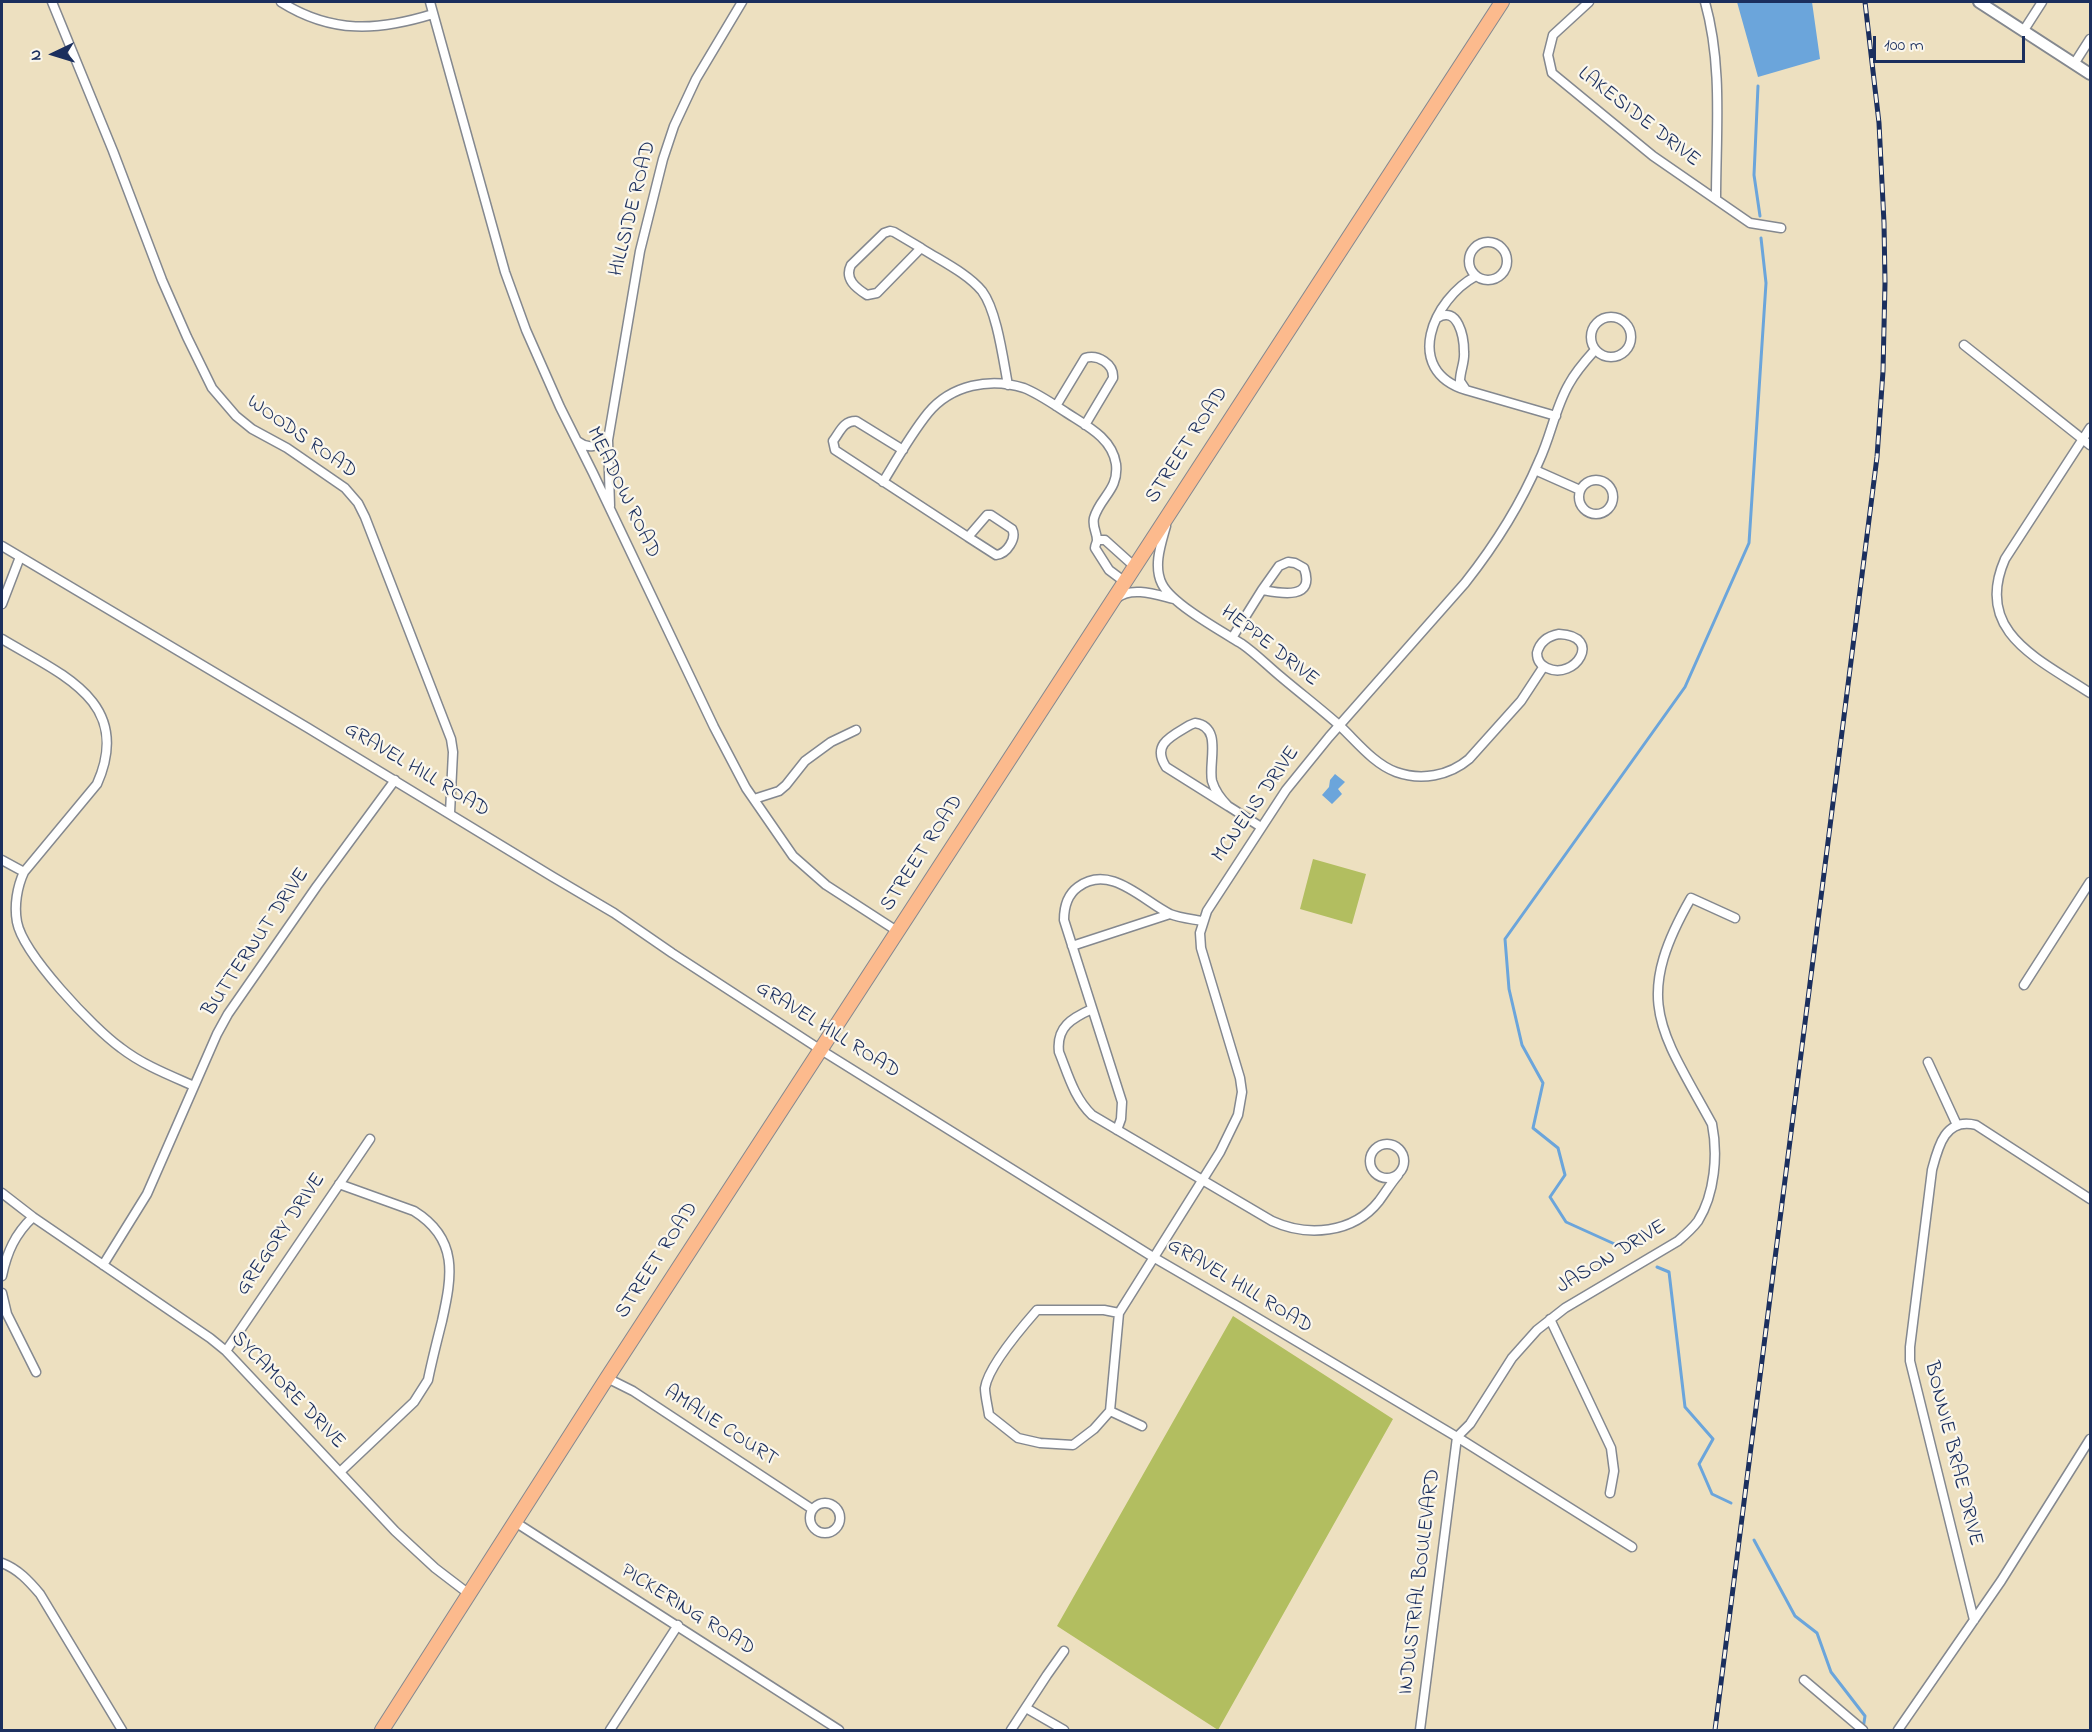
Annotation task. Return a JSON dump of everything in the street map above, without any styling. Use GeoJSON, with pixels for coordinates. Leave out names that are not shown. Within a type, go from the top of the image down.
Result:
{"type":"FeatureCollection","features":[{"type":"Feature","properties":{"kind":"main road","name":"STREET ROAD"},"geometry":{"type":"LineString","coordinates":[[382,1731],[607,1378],[1502,2]]}},
{"type":"Feature","properties":{"kind":"street","name":"WOODS ROAD"},"geometry":{"type":"LineString","coordinates":[[52,2],[113,151],[162,280],[212,388],[236,416],[252,429],[287,448],[339,483],[352,495],[361,510],[451,739],[453,752],[450,813]]}},
{"type":"Feature","properties":{"kind":"street"},"geometry":{"type":"LineString","coordinates":[[281,2],[321,20],[353,26],[392,25],[434,14]]}},
{"type":"Feature","properties":{"kind":"street","name":"MEADOW ROAD"},"geometry":{"type":"LineString","coordinates":[[430,2],[505,272],[526,330],[560,407],[714,728],[754,799],[794,856],[811,873],[841,896],[897,931]]}},
{"type":"Feature","properties":{"kind":"street","name":"HILLSIDE ROAD"},"geometry":{"type":"LineString","coordinates":[[610,510],[608,441],[640,252],[663,159],[674,126],[696,79],[741,2]]}},
{"type":"Feature","properties":{"kind":"street","name":"LAKESIDE DRIVE"},"geometry":{"type":"LineString","coordinates":[[1589,2],[1553,35],[1548,55],[1552,73],[1653,156],[1750,223],[1781,228]]}},
{"type":"Feature","properties":{"kind":"street","name":"LAKESIDE DRIVE"},"geometry":{"type":"LineString","coordinates":[[1705,2],[1712,25],[1717,60],[1716,199]]}},
{"type":"Feature","properties":{"kind":"street"},"geometry":{"type":"LineString","coordinates":[[1979,2],[2091,74]]}},
{"type":"Feature","properties":{"kind":"street"},"geometry":{"type":"LineString","coordinates":[[2024,30],[2042,2]]}},
{"type":"Feature","properties":{"kind":"street"},"geometry":{"type":"LineString","coordinates":[[2074,64],[2091,39]]}},
{"type":"Feature","properties":{"kind":"street"},"geometry":{"type":"LineString","coordinates":[[921,248],[877,293],[872,295],[862,292],[848,276],[851,265],[884,233],[894,232],[921,248],[974,283],[983,292],[992,309],[1008,384]]}},
{"type":"Feature","properties":{"kind":"street"},"geometry":{"type":"LineString","coordinates":[[1485,242],[1492,242],[1503,248],[1508,259],[1505,272],[1500,277],[1489,280],[1476,276],[1468,263],[1472,250],[1485,242]]}},
{"type":"Feature","properties":{"kind":"street"},"geometry":{"type":"LineString","coordinates":[[1476,276],[1456,289],[1437,318],[1429,338],[1433,364],[1446,380],[1466,390],[1556,416]]}},
{"type":"Feature","properties":{"kind":"street"},"geometry":{"type":"LineString","coordinates":[[1437,318],[1448,314],[1454,318],[1462,334],[1464,352],[1461,381],[1466,390]]}},
{"type":"Feature","properties":{"kind":"street"},"geometry":{"type":"LineString","coordinates":[[1610,318],[1627,324],[1630,338],[1627,349],[1613,356],[1594,351],[1591,337],[1597,324],[1610,318]]}},
{"type":"Feature","properties":{"kind":"street"},"geometry":{"type":"LineString","coordinates":[[1964,345],[2086,443]]}},
{"type":"Feature","properties":{"kind":"street","name":"MCNELIS DRIVE"},"geometry":{"type":"LineString","coordinates":[[1202,921],[1286,790],[1485,558],[1517,507],[1535,470],[1569,384],[1580,366],[1594,351]]}},
{"type":"Feature","properties":{"kind":"street"},"geometry":{"type":"LineString","coordinates":[[1056,406],[1085,358],[1091,356],[1098,358],[1108,365],[1113,372],[1113,378],[1085,425]]}},
{"type":"Feature","properties":{"kind":"street"},"geometry":{"type":"LineString","coordinates":[[882,482],[927,414],[944,399],[970,386],[994,383],[1008,384],[1036,393],[1102,437],[1109,446],[1116,467],[1115,480],[1112,490],[1095,515],[1093,525],[1097,540],[1095,548],[1109,570],[1125,582]]}},
{"type":"Feature","properties":{"kind":"street"},"geometry":{"type":"LineString","coordinates":[[903,450],[851,421],[844,425],[833,441],[835,450],[882,482],[996,555],[1004,553],[1015,532],[991,515],[987,515],[968,537]]}},
{"type":"Feature","properties":{"kind":"street"},"geometry":{"type":"LineString","coordinates":[[2091,428],[2086,443],[2006,558],[1996,586],[1996,601],[2002,621],[2016,642],[2091,693]]}},
{"type":"Feature","properties":{"kind":"street"},"geometry":{"type":"LineString","coordinates":[[576,440],[591,447],[608,441]]}},
{"type":"Feature","properties":{"kind":"street"},"geometry":{"type":"LineString","coordinates":[[1535,470],[1580,490]]}},
{"type":"Feature","properties":{"kind":"street"},"geometry":{"type":"LineString","coordinates":[[1588,481],[1605,482],[1612,492],[1611,505],[1602,513],[1590,513],[1581,504],[1580,490],[1588,481]]}},
{"type":"Feature","properties":{"kind":"street","name":"HEPPE DRIVE"},"geometry":{"type":"LineString","coordinates":[[1168,514],[1157,567],[1162,586],[1174,599],[1245,646],[1376,760],[1397,773],[1424,777],[1444,774],[1461,766],[1521,701],[1544,666]]}},
{"type":"Feature","properties":{"kind":"street"},"geometry":{"type":"LineString","coordinates":[[1097,540],[1105,540],[1135,567]]}},
{"type":"Feature","properties":{"kind":"street","name":"GRAVEL HILL ROAD"},"geometry":{"type":"LineString","coordinates":[[2,546],[614,913],[820,1050],[1153,1257],[1457,1437],[1632,1547]]}},
{"type":"Feature","properties":{"kind":"street"},"geometry":{"type":"LineString","coordinates":[[2,604],[20,557]]}},
{"type":"Feature","properties":{"kind":"street"},"geometry":{"type":"LineString","coordinates":[[1232,638],[1262,590],[1282,564],[1295,563],[1304,568],[1305,584],[1296,592],[1291,594],[1262,590]]}},
{"type":"Feature","properties":{"kind":"street","name":"HEPPE DRIVE"},"geometry":{"type":"LineString","coordinates":[[1107,608],[1122,594],[1136,592],[1174,599]]}},
{"type":"Feature","properties":{"kind":"street"},"geometry":{"type":"LineString","coordinates":[[1559,634],[1569,634],[1580,641],[1582,654],[1574,665],[1557,670],[1544,666],[1540,663],[1537,653],[1544,641],[1559,634]]}},
{"type":"Feature","properties":{"kind":"street"},"geometry":{"type":"LineString","coordinates":[[2,639],[81,688],[100,714],[107,745],[104,768],[97,784],[24,872],[16,897],[16,913],[22,938],[29,951],[87,1018],[109,1039],[150,1066],[194,1086]]}},
{"type":"Feature","properties":{"kind":"street"},"geometry":{"type":"LineString","coordinates":[[1228,806],[1216,792],[1212,781],[1213,738],[1208,728],[1195,723],[1167,740],[1161,750],[1162,760],[1166,767],[1261,828]]}},
{"type":"Feature","properties":{"kind":"street"},"geometry":{"type":"LineString","coordinates":[[754,799],[779,790],[786,785],[805,761],[831,742],[856,730]]}},
{"type":"Feature","properties":{"kind":"street","name":"BUTTERNUT DRIVE"},"geometry":{"type":"LineString","coordinates":[[103,1265],[147,1194],[217,1034],[243,990],[395,780]]}},
{"type":"Feature","properties":{"kind":"street"},"geometry":{"type":"LineString","coordinates":[[2,860],[24,872]]}},
{"type":"Feature","properties":{"kind":"street"},"geometry":{"type":"LineString","coordinates":[[1117,1130],[1121,1119],[1122,1101],[1064,920],[1064,910],[1071,893],[1087,882],[1118,883],[1170,914],[1202,921],[1200,933],[1203,960],[1240,1078],[1241,1104],[1235,1126],[1119,1313],[1110,1411],[1094,1429],[1072,1444],[1040,1443],[1017,1438],[989,1415],[985,1387],[1016,1334],[1037,1310],[1104,1310],[1119,1313]]}},
{"type":"Feature","properties":{"kind":"street"},"geometry":{"type":"LineString","coordinates":[[2024,985],[2091,882]]}},
{"type":"Feature","properties":{"kind":"street","name":"JASON DRIVE"},"geometry":{"type":"LineString","coordinates":[[1457,1437],[1470,1424],[1512,1358],[1550,1319],[1678,1241],[1690,1230],[1705,1208],[1711,1187],[1715,1138],[1712,1124],[1662,1029],[1657,995],[1658,975],[1673,929],[1691,898],[1736,918]]}},
{"type":"Feature","properties":{"kind":"street"},"geometry":{"type":"LineString","coordinates":[[1072,946],[1170,914]]}},
{"type":"Feature","properties":{"kind":"street"},"geometry":{"type":"LineString","coordinates":[[1092,1009],[1078,1015],[1062,1028],[1059,1035],[1059,1052],[1084,1107],[1117,1130],[1283,1226],[1295,1230],[1319,1231],[1345,1225],[1370,1210],[1378,1202],[1398,1174],[1404,1163],[1402,1152],[1391,1143],[1380,1144],[1370,1158],[1373,1171],[1382,1178],[1392,1178],[1398,1174]]}},
{"type":"Feature","properties":{"kind":"street"},"geometry":{"type":"LineString","coordinates":[[1928,1062],[1957,1125],[1968,1123],[1976,1125],[2091,1199]]}},
{"type":"Feature","properties":{"kind":"street","name":"BONNIE BRAE DRIVE"},"geometry":{"type":"LineString","coordinates":[[1957,1125],[1947,1132],[1940,1144],[1932,1170],[1910,1361],[1974,1620]]}},
{"type":"Feature","properties":{"kind":"street","name":"GREGORY DRIVE"},"geometry":{"type":"LineString","coordinates":[[225,1351],[370,1139]]}},
{"type":"Feature","properties":{"kind":"street"},"geometry":{"type":"LineString","coordinates":[[339,1184],[414,1211],[424,1217],[443,1242],[448,1255],[451,1277],[428,1380],[422,1392],[340,1472]]}},
{"type":"Feature","properties":{"kind":"street","name":"SYCAMORE DRIVE"},"geometry":{"type":"LineString","coordinates":[[2,1193],[33,1217],[210,1338],[419,1554],[469,1594]]}},
{"type":"Feature","properties":{"kind":"street"},"geometry":{"type":"LineString","coordinates":[[2,1276],[16,1236],[33,1217]]}},
{"type":"Feature","properties":{"kind":"street"},"geometry":{"type":"LineString","coordinates":[[2,1293],[7,1314],[36,1372]]}},
{"type":"Feature","properties":{"kind":"street"},"geometry":{"type":"LineString","coordinates":[[1550,1319],[1611,1448],[1614,1471],[1610,1493]]}},
{"type":"Feature","properties":{"kind":"street","name":"AMALIE COURT"},"geometry":{"type":"LineString","coordinates":[[607,1378],[633,1391],[812,1509]]}},
{"type":"Feature","properties":{"kind":"street"},"geometry":{"type":"LineString","coordinates":[[1110,1411],[1142,1426]]}},
{"type":"Feature","properties":{"kind":"street","name":"INDUSTRIAL BOULEVARD"},"geometry":{"type":"LineString","coordinates":[[1420,1731],[1457,1437]]}},
{"type":"Feature","properties":{"kind":"street"},"geometry":{"type":"LineString","coordinates":[[1898,1731],[2001,1581],[2091,1439]]}},
{"type":"Feature","properties":{"kind":"street","name":"PICKERING ROAD"},"geometry":{"type":"LineString","coordinates":[[515,1522],[678,1625],[839,1731]]}},
{"type":"Feature","properties":{"kind":"street"},"geometry":{"type":"LineString","coordinates":[[2,1563],[17,1570],[40,1594],[122,1731]]}},
{"type":"Feature","properties":{"kind":"street"},"geometry":{"type":"LineString","coordinates":[[610,1731],[678,1625]]}},
{"type":"Feature","properties":{"kind":"street"},"geometry":{"type":"LineString","coordinates":[[1011,1731],[1065,1651]]}},
{"type":"Feature","properties":{"kind":"street"},"geometry":{"type":"LineString","coordinates":[[1804,1680],[1863,1731]]}},
{"type":"Feature","properties":{"kind":"street"},"geometry":{"type":"LineString","coordinates":[[1026,1707],[1064,1731]]}},
{"type":"Feature","properties":{"kind":"green space"},"geometry":{"type":"Polygon","coordinates":[[[1313,859],[1366,874],[1352,924],[1300,909],[1313,859]]]}},
{"type":"Feature","properties":{"kind":"green space"},"geometry":{"type":"Polygon","coordinates":[[[1233,1316],[1393,1419],[1218,1730],[1057,1626],[1233,1316]]]}},
{"type":"Feature","properties":{"kind":"water"},"geometry":{"type":"Polygon","coordinates":[[[1737,2],[1812,2],[1820,59],[1758,77],[1737,2]]]}},
{"type":"Feature","properties":{"kind":"water"},"geometry":{"type":"Polygon","coordinates":[[[1335,774],[1345,782],[1338,789],[1342,794],[1332,804],[1322,795],[1335,774]]]}},
{"type":"Feature","properties":{"kind":"waterway"},"geometry":{"type":"LineString","coordinates":[[1758,86],[1754,175],[1760,216]]}},
{"type":"Feature","properties":{"kind":"waterway"},"geometry":{"type":"LineString","coordinates":[[1630,1251],[1566,1222],[1550,1197],[1565,1175],[1558,1148],[1533,1128],[1543,1083],[1522,1045],[1509,989],[1505,939],[1685,687],[1749,543],[1766,283],[1761,238]]}},
{"type":"Feature","properties":{"kind":"waterway"},"geometry":{"type":"LineString","coordinates":[[1657,1267],[1669,1272],[1685,1407],[1713,1439],[1699,1464],[1712,1494],[1731,1503]]}},
{"type":"Feature","properties":{"kind":"waterway"},"geometry":{"type":"LineString","coordinates":[[1754,1540],[1795,1616],[1817,1633],[1831,1672],[1865,1716],[1863,1729]]}},
{"type":"Feature","properties":{"kind":"railway"},"geometry":{"type":"LineString","coordinates":[[1715,1730],[1877,457],[1883,371],[1884,223],[1879,123],[1865,2]]}}]}
